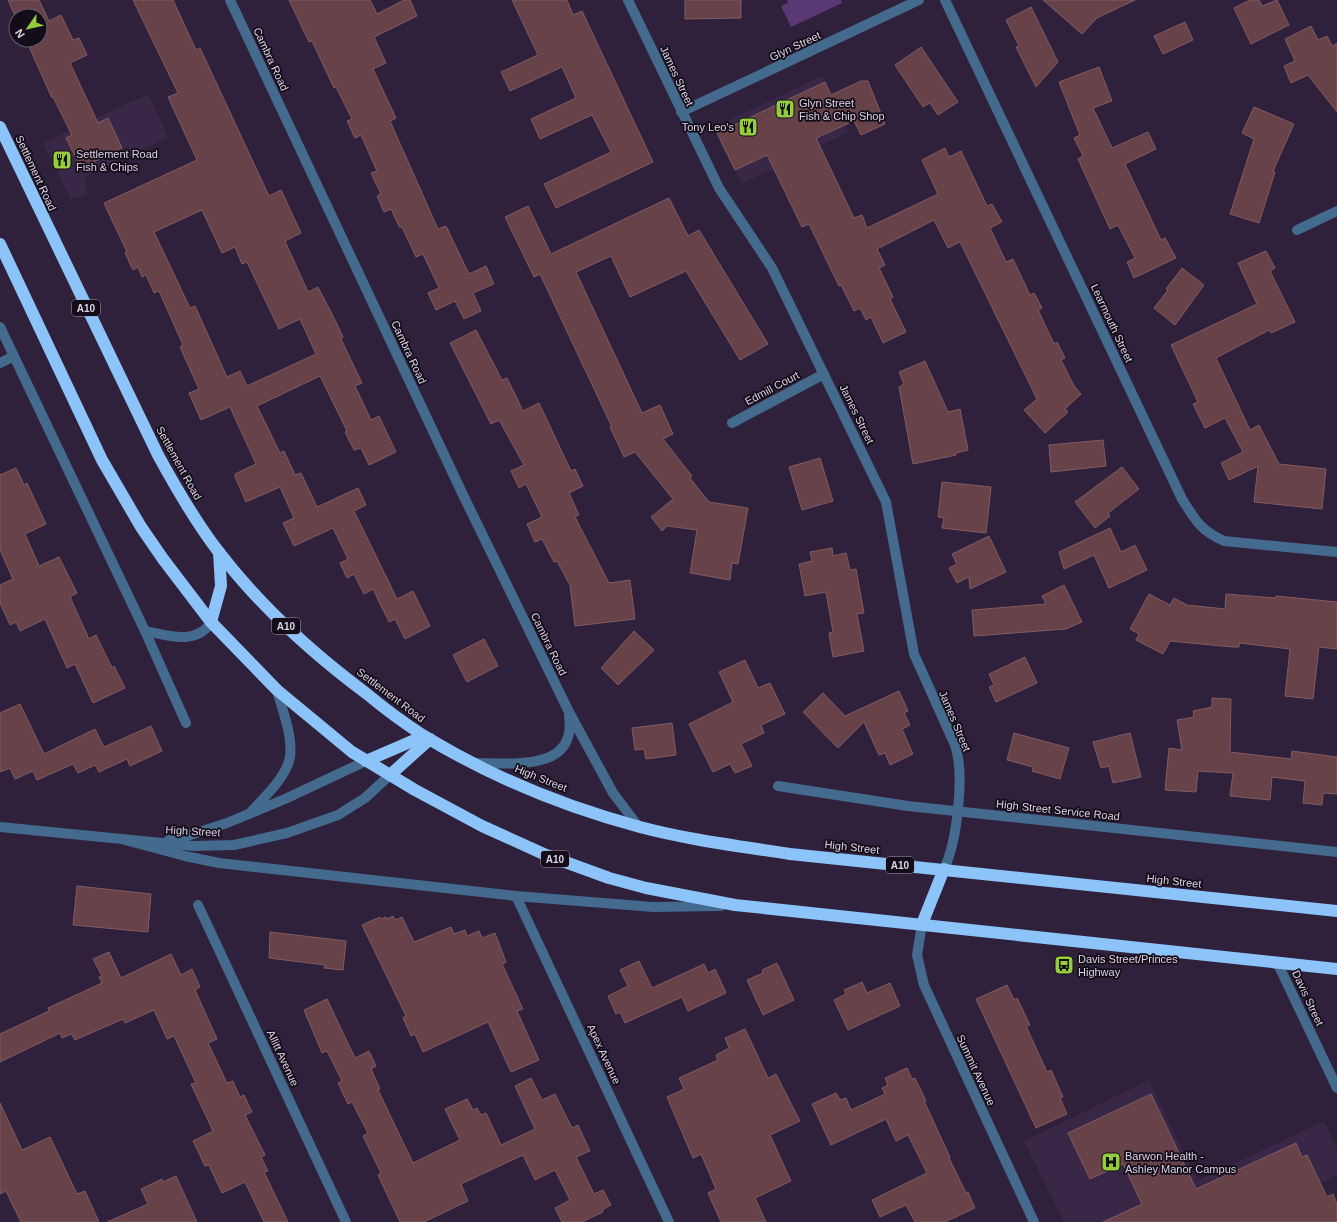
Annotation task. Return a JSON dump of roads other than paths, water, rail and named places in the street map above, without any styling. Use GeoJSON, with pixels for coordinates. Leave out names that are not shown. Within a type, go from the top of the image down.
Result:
{"type":"FeatureCollection","features":[{"type":"Feature","properties":{"kind":"highway","name":"Settlement Road"},"geometry":{"type":"LineString","coordinates":[[0,127],[158,454],[176,488],[219,552],[260,599],[302,640],[357,687],[427,737]]}},
{"type":"Feature","properties":{"kind":"highway","name":"A10"},"geometry":{"type":"LineString","coordinates":[[0,244],[82,418],[119,492],[162,559],[211,622],[277,690],[340,744],[390,775]]}},
{"type":"Feature","properties":{"kind":"highway"},"geometry":{"type":"LineString","coordinates":[[211,622],[217,606],[221,586],[219,552]]}},
{"type":"Feature","properties":{"kind":"highway"},"geometry":{"type":"LineString","coordinates":[[366,761],[427,737]]}},
{"type":"Feature","properties":{"kind":"highway"},"geometry":{"type":"LineString","coordinates":[[390,775],[427,737]]}},
{"type":"Feature","properties":{"kind":"highway","name":"High Street"},"geometry":{"type":"LineString","coordinates":[[427,737],[476,763],[562,801],[638,826],[701,841],[790,854],[1337,911]]}},
{"type":"Feature","properties":{"kind":"highway","name":"High Street"},"geometry":{"type":"LineString","coordinates":[[390,775],[482,826],[576,867],[646,888],[735,905],[1337,969]]}},
{"type":"Feature","properties":{"kind":"highway"},"geometry":{"type":"LineString","coordinates":[[922,924],[944,870]]}},
{"type":"Feature","properties":{"kind":"street","name":"Cambra Road"},"geometry":{"type":"LineString","coordinates":[[230,0],[464,497],[569,712],[613,794],[638,826]]}},
{"type":"Feature","properties":{"kind":"street","name":"James Street"},"geometry":{"type":"LineString","coordinates":[[628,0],[721,192],[772,268],[886,502],[914,654],[957,753],[959,777],[953,846],[944,870]]}},
{"type":"Feature","properties":{"kind":"street","name":"Glyn Street"},"geometry":{"type":"LineString","coordinates":[[681,112],[919,0]]}},
{"type":"Feature","properties":{"kind":"street","name":"Learmouth Street"},"geometry":{"type":"LineString","coordinates":[[945,0],[1182,499],[1197,523],[1209,534],[1224,541],[1337,552]]}},
{"type":"Feature","properties":{"kind":"street"},"geometry":{"type":"LineString","coordinates":[[1297,230],[1337,211]]}},
{"type":"Feature","properties":{"kind":"street"},"geometry":{"type":"LineString","coordinates":[[0,326],[144,631],[186,724]]}},
{"type":"Feature","properties":{"kind":"street"},"geometry":{"type":"LineString","coordinates":[[0,363],[14,356]]}},
{"type":"Feature","properties":{"kind":"street","name":"Edmill Court"},"geometry":{"type":"LineString","coordinates":[[732,423],[824,374]]}},
{"type":"Feature","properties":{"kind":"street"},"geometry":{"type":"LineString","coordinates":[[144,631],[190,637],[204,631],[211,622]]}},
{"type":"Feature","properties":{"kind":"street"},"geometry":{"type":"LineString","coordinates":[[250,813],[283,773],[290,757],[288,732],[277,690]]}},
{"type":"Feature","properties":{"kind":"street","name":"Cambra Road"},"geometry":{"type":"LineString","coordinates":[[476,763],[512,763],[545,759],[556,754],[563,749],[569,739],[569,712]]}},
{"type":"Feature","properties":{"kind":"street","name":"High Street"},"geometry":{"type":"LineString","coordinates":[[157,841],[202,832],[285,799],[366,761]]}},
{"type":"Feature","properties":{"kind":"street","name":"High Street"},"geometry":{"type":"LineString","coordinates":[[0,827],[125,840],[157,841],[193,846],[221,846],[252,842],[308,827],[349,809],[365,798],[390,775]]}},
{"type":"Feature","properties":{"kind":"street","name":"High Street Service Road"},"geometry":{"type":"LineString","coordinates":[[778,786],[908,806],[1337,852]]}},
{"type":"Feature","properties":{"kind":"street","name":"High Street"},"geometry":{"type":"LineString","coordinates":[[125,840],[185,856],[219,862],[516,896],[654,907],[735,905]]}},
{"type":"Feature","properties":{"kind":"street","name":"Apex Avenue"},"geometry":{"type":"LineString","coordinates":[[516,896],[670,1222]]}},
{"type":"Feature","properties":{"kind":"street","name":"Allitt Avenue"},"geometry":{"type":"LineString","coordinates":[[198,905],[346,1222]]}},
{"type":"Feature","properties":{"kind":"street","name":"Summit Avenue"},"geometry":{"type":"LineString","coordinates":[[922,924],[917,955],[924,985],[1034,1222]]}},
{"type":"Feature","properties":{"kind":"street","name":"Davis Street"},"geometry":{"type":"LineString","coordinates":[[1277,962],[1337,1088]]}},
{"type":"Feature","properties":{"kind":"place","name":"Glyn Street Fish & Chip Shop"},"geometry":{"type":"Point","coordinates":[785,109]}},
{"type":"Feature","properties":{"kind":"place","name":"Tony Leo's"},"geometry":{"type":"Point","coordinates":[748,127]}},
{"type":"Feature","properties":{"kind":"place","name":"Settlement Road Fish & Chips"},"geometry":{"type":"Point","coordinates":[62,160]}},
{"type":"Feature","properties":{"kind":"place","name":"Davis Street/Princes Highway"},"geometry":{"type":"Point","coordinates":[1064,965]}},
{"type":"Feature","properties":{"kind":"place","name":"Barwon Health - Ashley Manor Campus"},"geometry":{"type":"Point","coordinates":[1111,1162]}}]}
